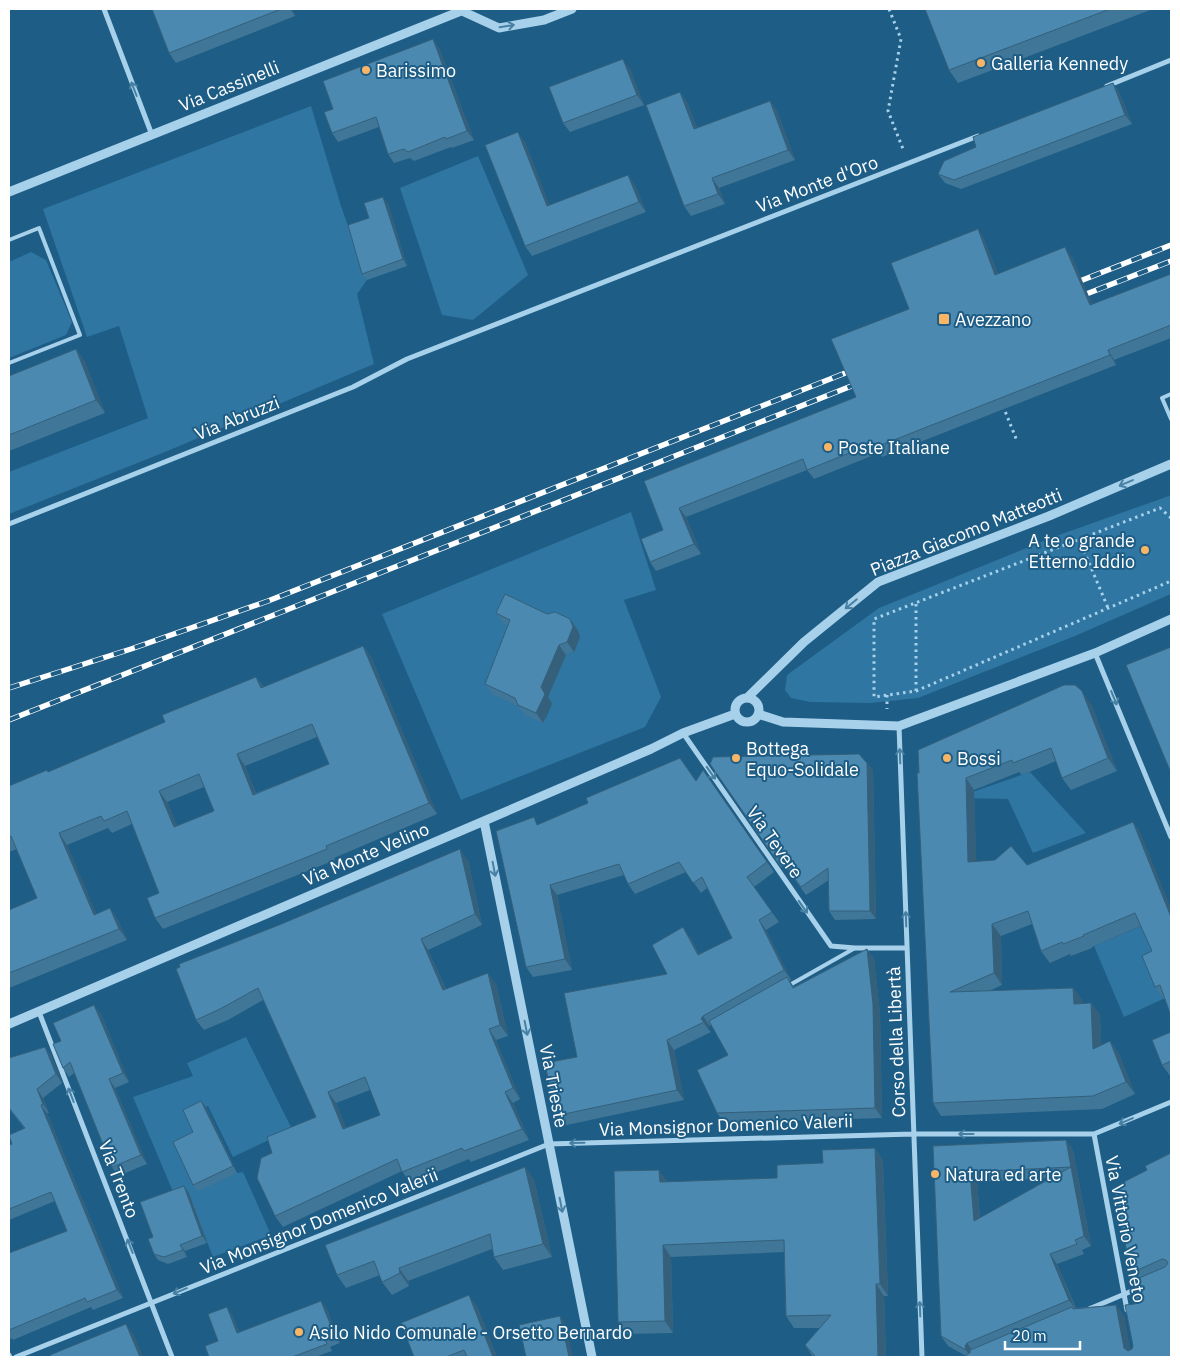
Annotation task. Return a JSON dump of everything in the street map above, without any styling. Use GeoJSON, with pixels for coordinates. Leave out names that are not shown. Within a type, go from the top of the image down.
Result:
{"type":"FeatureCollection","features":[{"type":"Feature","properties":{"kind":"street"},"geometry":{"type":"LineString","coordinates":[[104,9],[152,135]]}},
{"type":"Feature","properties":{"kind":"street","name":"Via Cassinelli"},"geometry":{"type":"LineString","coordinates":[[9,192],[464,10],[499,28],[544,20],[567,9]]}},
{"type":"Feature","properties":{"kind":"street"},"geometry":{"type":"LineString","coordinates":[[1097,89],[1171,60]]}},
{"type":"Feature","properties":{"kind":"street","name":"Via Monte d'Oro"},"geometry":{"type":"LineString","coordinates":[[473,334],[985,133]]}},
{"type":"Feature","properties":{"kind":"street","name":"Via Abruzzi"},"geometry":{"type":"LineString","coordinates":[[9,524],[353,387],[407,359],[473,334]]}},
{"type":"Feature","properties":{"kind":"street","name":"Piazza Giacomo Matteotti"},"geometry":{"type":"LineString","coordinates":[[747,698],[804,642],[878,582],[1049,516],[1171,464]]}},
{"type":"Feature","properties":{"kind":"street"},"geometry":{"type":"LineString","coordinates":[[758,714],[783,722],[899,726],[1095,653],[1171,619]]}},
{"type":"Feature","properties":{"kind":"street"},"geometry":{"type":"LineString","coordinates":[[1095,653],[1171,837]]}},
{"type":"Feature","properties":{"kind":"street"},"geometry":{"type":"LineString","coordinates":[[747,698],[756,702],[759,710],[754,720],[746,723],[739,720],[735,714],[735,705],[747,698]]}},
{"type":"Feature","properties":{"kind":"street","name":"Via Monte Velino"},"geometry":{"type":"LineString","coordinates":[[9,1024],[651,749],[683,733],[735,714]]}},
{"type":"Feature","properties":{"kind":"street","name":"Corso della Libertà"},"geometry":{"type":"LineString","coordinates":[[899,726],[922,1357]]}},
{"type":"Feature","properties":{"kind":"street","name":"Via Tevere"},"geometry":{"type":"LineString","coordinates":[[683,733],[830,946],[907,948]]}},
{"type":"Feature","properties":{"kind":"street","name":"Via Trieste"},"geometry":{"type":"LineString","coordinates":[[484,821],[592,1357]]}},
{"type":"Feature","properties":{"kind":"street","name":"Via Trento"},"geometry":{"type":"LineString","coordinates":[[39,1012],[172,1357]]}},
{"type":"Feature","properties":{"kind":"street","name":"Via Monsignor Domenico Valerii"},"geometry":{"type":"LineString","coordinates":[[16,1357],[549,1144],[913,1134],[1094,1134],[1171,1102]]}},
{"type":"Feature","properties":{"kind":"street","name":"Via Vittorio Veneto"},"geometry":{"type":"LineString","coordinates":[[1094,1134],[1129,1320]]}},
{"type":"Feature","properties":{"kind":"street"},"geometry":{"type":"LineString","coordinates":[[1080,1313],[1148,1284]]}},
{"type":"Feature","properties":{"kind":"lane"},"geometry":{"type":"LineString","coordinates":[[9,240],[39,228],[80,335],[9,363]]}},
{"type":"Feature","properties":{"kind":"lane"},"geometry":{"type":"LineString","coordinates":[[1171,394],[1162,398],[1171,419]]}},
{"type":"Feature","properties":{"kind":"lane","name":"Via Tevere"},"geometry":{"type":"LineString","coordinates":[[780,991],[855,948]]}},
{"type":"Feature","properties":{"kind":"path"},"geometry":{"type":"LineString","coordinates":[[889,9],[901,39],[888,111],[903,150]]}},
{"type":"Feature","properties":{"kind":"path"},"geometry":{"type":"LineString","coordinates":[[1002,403],[1017,441]]}},
{"type":"Feature","properties":{"kind":"path"},"geometry":{"type":"LineString","coordinates":[[1171,518],[1160,508],[874,620],[874,697],[916,691],[1171,581]]}},
{"type":"Feature","properties":{"kind":"path"},"geometry":{"type":"LineString","coordinates":[[1079,539],[1108,608]]}},
{"type":"Feature","properties":{"kind":"path"},"geometry":{"type":"LineString","coordinates":[[916,604],[916,691]]}},
{"type":"Feature","properties":{"kind":"shaded area"},"geometry":{"type":"Polygon","coordinates":[[[311,106],[341,206],[367,280],[357,294],[374,364],[165,452],[9,514],[9,472],[148,418],[119,326],[87,337],[43,209],[311,106]]]}},
{"type":"Feature","properties":{"kind":"shaded area"},"geometry":{"type":"Polygon","coordinates":[[[478,156],[528,275],[473,320],[442,315],[400,188],[478,156]]]}},
{"type":"Feature","properties":{"kind":"shaded area"},"geometry":{"type":"Polygon","coordinates":[[[31,252],[46,260],[72,322],[66,335],[9,358],[9,262],[31,252]]]}},
{"type":"Feature","properties":{"kind":"shaded area"},"geometry":{"type":"Polygon","coordinates":[[[1169,496],[1171,497],[1171,594],[1075,636],[918,698],[871,703],[810,702],[791,698],[785,690],[787,675],[879,608],[1056,536],[1169,496]]]}},
{"type":"Feature","properties":{"kind":"shaded area"},"geometry":{"type":"Polygon","coordinates":[[[631,512],[656,590],[624,600],[661,697],[645,727],[461,800],[382,614],[631,512]],[[577,629],[517,630],[522,708],[539,721],[546,718],[552,704],[548,697],[566,655],[574,652],[580,636],[577,629]]]}},
{"type":"Feature","properties":{"kind":"shaded area"},"geometry":{"type":"Polygon","coordinates":[[[1030,772],[1086,833],[1033,853],[1008,799],[955,798],[1030,772]]]}},
{"type":"Feature","properties":{"kind":"shaded area"},"geometry":{"type":"Polygon","coordinates":[[[1144,925],[1161,963],[1163,999],[1124,1017],[1094,946],[1144,925]]]}},
{"type":"Feature","properties":{"kind":"shaded area"},"geometry":{"type":"Polygon","coordinates":[[[246,1037],[292,1129],[233,1157],[208,1106],[188,1116],[237,1173],[243,1172],[271,1235],[213,1257],[192,1203],[179,1206],[133,1097],[193,1076],[187,1063],[246,1037]]]}},
{"type":"Feature","properties":{"kind":"building"},"geometry":{"type":"Polygon","coordinates":[[[152,9],[281,9],[169,53],[152,9]]]}},
{"type":"Feature","properties":{"kind":"building","name":"Galleria Kennedy"},"geometry":{"type":"Polygon","coordinates":[[[925,9],[1110,9],[949,70],[925,9]]]}},
{"type":"Feature","properties":{"kind":"building"},"geometry":{"type":"Polygon","coordinates":[[[433,39],[467,131],[446,139],[445,137],[408,152],[404,149],[388,154],[376,117],[332,133],[324,112],[333,109],[323,81],[433,39]]]}},
{"type":"Feature","properties":{"kind":"building"},"geometry":{"type":"Polygon","coordinates":[[[623,59],[637,95],[563,123],[549,87],[623,59]]]}},
{"type":"Feature","properties":{"kind":"building"},"geometry":{"type":"Polygon","coordinates":[[[1113,83],[1125,115],[954,180],[938,174],[944,161],[976,147],[973,137],[1113,83]]]}},
{"type":"Feature","properties":{"kind":"building"},"geometry":{"type":"Polygon","coordinates":[[[680,92],[694,129],[770,101],[788,150],[712,178],[718,194],[684,206],[646,105],[680,92]]]}},
{"type":"Feature","properties":{"kind":"building"},"geometry":{"type":"Polygon","coordinates":[[[518,132],[547,206],[628,175],[639,202],[525,246],[485,145],[518,132]]]}},
{"type":"Feature","properties":{"kind":"building"},"geometry":{"type":"Polygon","coordinates":[[[383,197],[403,259],[362,274],[348,225],[369,218],[364,203],[383,197]]]}},
{"type":"Feature","properties":{"kind":"building"},"geometry":{"type":"Polygon","coordinates":[[[978,229],[995,275],[1065,247],[1090,305],[1171,274],[1171,325],[1108,350],[1110,355],[876,447],[874,443],[807,470],[803,459],[679,508],[694,544],[650,562],[641,539],[663,530],[644,481],[856,397],[831,339],[909,309],[891,263],[978,229]]]}},
{"type":"Feature","properties":{"kind":"building"},"geometry":{"type":"Polygon","coordinates":[[[76,349],[96,400],[9,435],[9,376],[76,349]]]}},
{"type":"Feature","properties":{"kind":"building"},"geometry":{"type":"Polygon","coordinates":[[[505,594],[547,614],[555,612],[570,619],[573,627],[567,642],[559,645],[541,687],[545,694],[536,713],[518,705],[515,698],[485,684],[510,620],[496,613],[505,594]]]}},
{"type":"Feature","properties":{"kind":"building"},"geometry":{"type":"Polygon","coordinates":[[[363,646],[429,803],[326,846],[327,849],[155,918],[147,898],[159,893],[127,811],[104,821],[101,816],[59,833],[94,915],[110,908],[119,929],[9,973],[9,910],[37,898],[11,836],[9,837],[9,786],[47,770],[48,772],[165,722],[162,715],[256,677],[261,688],[363,646]],[[312,724],[237,754],[253,795],[329,764],[312,724]],[[199,774],[159,791],[174,827],[214,811],[199,774]]]}},
{"type":"Feature","properties":{"kind":"building"},"geometry":{"type":"Polygon","coordinates":[[[1171,647],[1171,773],[1126,665],[1171,647]]]}},
{"type":"Feature","properties":{"kind":"building"},"geometry":{"type":"Polygon","coordinates":[[[1064,685],[1075,685],[1082,691],[1108,758],[1062,778],[1051,748],[1013,763],[1012,760],[966,778],[968,862],[995,860],[1011,846],[1027,865],[1133,822],[1171,917],[1171,1016],[1160,985],[1155,987],[1142,956],[1152,951],[1135,913],[1084,936],[1063,944],[1062,942],[1041,951],[1028,911],[992,924],[994,973],[950,992],[1073,988],[1074,1004],[1091,1003],[1093,1049],[1110,1041],[1126,1082],[1093,1096],[933,1103],[917,773],[919,773],[918,750],[1064,685]]]}},
{"type":"Feature","properties":{"kind":"building"},"geometry":{"type":"Polygon","coordinates":[[[859,754],[867,763],[870,911],[829,911],[828,868],[801,887],[778,856],[775,858],[710,764],[713,757],[859,754]]]}},
{"type":"Feature","properties":{"kind":"building"},"geometry":{"type":"Polygon","coordinates":[[[680,758],[696,781],[703,770],[767,862],[747,877],[772,912],[759,920],[784,970],[703,1016],[701,1019],[704,1022],[667,1040],[677,1090],[555,1116],[545,1063],[577,1057],[564,993],[667,974],[652,945],[683,927],[698,955],[732,938],[702,877],[693,883],[679,862],[628,884],[619,864],[550,885],[565,959],[526,967],[496,831],[534,817],[537,825],[588,803],[586,798],[680,758]]]}},
{"type":"Feature","properties":{"kind":"building"},"geometry":{"type":"Polygon","coordinates":[[[460,849],[475,914],[421,939],[443,990],[488,973],[500,1025],[489,1029],[513,1088],[505,1092],[522,1129],[464,1151],[462,1148],[402,1172],[397,1159],[275,1216],[257,1178],[261,1158],[272,1153],[267,1137],[316,1117],[258,988],[196,1020],[176,969],[180,967],[179,964],[279,925],[460,849]],[[365,1077],[328,1092],[343,1129],[380,1115],[365,1077]]]}},
{"type":"Feature","properties":{"kind":"building"},"geometry":{"type":"Polygon","coordinates":[[[867,949],[873,1004],[875,1108],[717,1113],[697,1070],[728,1055],[709,1021],[787,977],[793,988],[867,949]]]}},
{"type":"Feature","properties":{"kind":"building"},"geometry":{"type":"Polygon","coordinates":[[[94,1005],[123,1073],[109,1079],[141,1155],[112,1167],[70,1062],[63,1068],[53,1044],[61,1041],[53,1023],[94,1005]]]}},
{"type":"Feature","properties":{"kind":"building"},"geometry":{"type":"Polygon","coordinates":[[[1171,1032],[1171,1061],[1162,1065],[1152,1040],[1171,1032]]]}},
{"type":"Feature","properties":{"kind":"building"},"geometry":{"type":"Polygon","coordinates":[[[45,1047],[56,1074],[37,1089],[43,1104],[41,1105],[117,1290],[87,1302],[85,1298],[9,1330],[9,1253],[67,1231],[51,1192],[9,1209],[9,1145],[12,1144],[9,1135],[25,1128],[9,1108],[9,1058],[45,1047]]]}},
{"type":"Feature","properties":{"kind":"building"},"geometry":{"type":"Polygon","coordinates":[[[201,1101],[233,1166],[193,1185],[173,1142],[193,1132],[183,1110],[201,1101]]]}},
{"type":"Feature","properties":{"kind":"building"},"geometry":{"type":"Polygon","coordinates":[[[1066,1140],[1084,1236],[1075,1240],[1077,1244],[1050,1254],[1069,1300],[967,1343],[965,1346],[966,1350],[941,1336],[933,1146],[1066,1140]],[[1071,1167],[970,1172],[974,1221],[1071,1167]]]}},
{"type":"Feature","properties":{"kind":"building"},"geometry":{"type":"Polygon","coordinates":[[[875,1148],[880,1284],[876,1284],[878,1357],[816,1357],[805,1345],[831,1315],[786,1316],[784,1240],[663,1245],[665,1321],[618,1322],[614,1171],[659,1170],[660,1182],[777,1178],[777,1165],[823,1163],[822,1150],[875,1148]]]}},
{"type":"Feature","properties":{"kind":"building"},"geometry":{"type":"Polygon","coordinates":[[[1171,1153],[1171,1357],[964,1357],[971,1352],[968,1351],[1072,1307],[1073,1309],[1116,1305],[1124,1348],[1128,1351],[1132,1349],[1125,1305],[1135,1304],[1132,1281],[1165,1267],[1168,1263],[1162,1259],[1131,1273],[1114,1187],[1147,1170],[1145,1166],[1171,1153]]]}},
{"type":"Feature","properties":{"kind":"building"},"geometry":{"type":"Polygon","coordinates":[[[525,1167],[543,1244],[494,1257],[490,1234],[399,1268],[400,1273],[382,1282],[374,1261],[337,1275],[325,1245],[525,1167]]]}},
{"type":"Feature","properties":{"kind":"building"},"geometry":{"type":"Polygon","coordinates":[[[184,1186],[202,1236],[180,1245],[183,1250],[164,1257],[154,1254],[148,1239],[153,1237],[140,1202],[184,1186]]]}},
{"type":"Feature","properties":{"kind":"building"},"geometry":{"type":"Polygon","coordinates":[[[469,1295],[493,1357],[467,1357],[464,1350],[446,1357],[414,1357],[401,1323],[469,1295]]]}},
{"type":"Feature","properties":{"kind":"building","name":"Asilo Nido Comunale - Orsetto Bernardo"},"geometry":{"type":"Polygon","coordinates":[[[321,1301],[335,1336],[325,1340],[327,1344],[292,1357],[209,1357],[205,1346],[218,1341],[208,1314],[227,1307],[237,1333],[321,1301]]]}},
{"type":"Feature","properties":{"kind":"building"},"geometry":{"type":"Polygon","coordinates":[[[560,1316],[569,1357],[526,1357],[519,1325],[560,1316]]]}},
{"type":"Feature","properties":{"kind":"building"},"geometry":{"type":"Polygon","coordinates":[[[126,1324],[140,1357],[51,1357],[50,1355],[126,1324]]]}},
{"type":"Feature","properties":{"kind":"railway"},"geometry":{"type":"LineString","coordinates":[[1070,285],[1171,245]]}},
{"type":"Feature","properties":{"kind":"railway"},"geometry":{"type":"LineString","coordinates":[[1076,298],[1171,261]]}},
{"type":"Feature","properties":{"kind":"railway"},"geometry":{"type":"LineString","coordinates":[[9,688],[131,649],[268,601],[858,368]]}},
{"type":"Feature","properties":{"kind":"railway"},"geometry":{"type":"LineString","coordinates":[[9,720],[864,381]]}},
{"type":"Feature","properties":{"kind":"place","name":"Galleria Kennedy"},"geometry":{"type":"Point","coordinates":[981,63]}},
{"type":"Feature","properties":{"kind":"place","name":"Barissimo"},"geometry":{"type":"Point","coordinates":[366,70]}},
{"type":"Feature","properties":{"kind":"place","name":"Avezzano"},"geometry":{"type":"Point","coordinates":[944,319]}},
{"type":"Feature","properties":{"kind":"place","name":"Poste Italiane"},"geometry":{"type":"Point","coordinates":[828,447]}},
{"type":"Feature","properties":{"kind":"place","name":"A te o grande Etterno Iddio"},"geometry":{"type":"Point","coordinates":[1145,550]}},
{"type":"Feature","properties":{"kind":"place","name":"Bottega Equo-Solidale"},"geometry":{"type":"Point","coordinates":[736,758]}},
{"type":"Feature","properties":{"kind":"place","name":"Bossi"},"geometry":{"type":"Point","coordinates":[947,758]}},
{"type":"Feature","properties":{"kind":"place","name":"Natura ed arte"},"geometry":{"type":"Point","coordinates":[935,1174]}},
{"type":"Feature","properties":{"kind":"place","name":"Asilo Nido Comunale - Orsetto Bernardo"},"geometry":{"type":"Point","coordinates":[299,1332]}}]}
